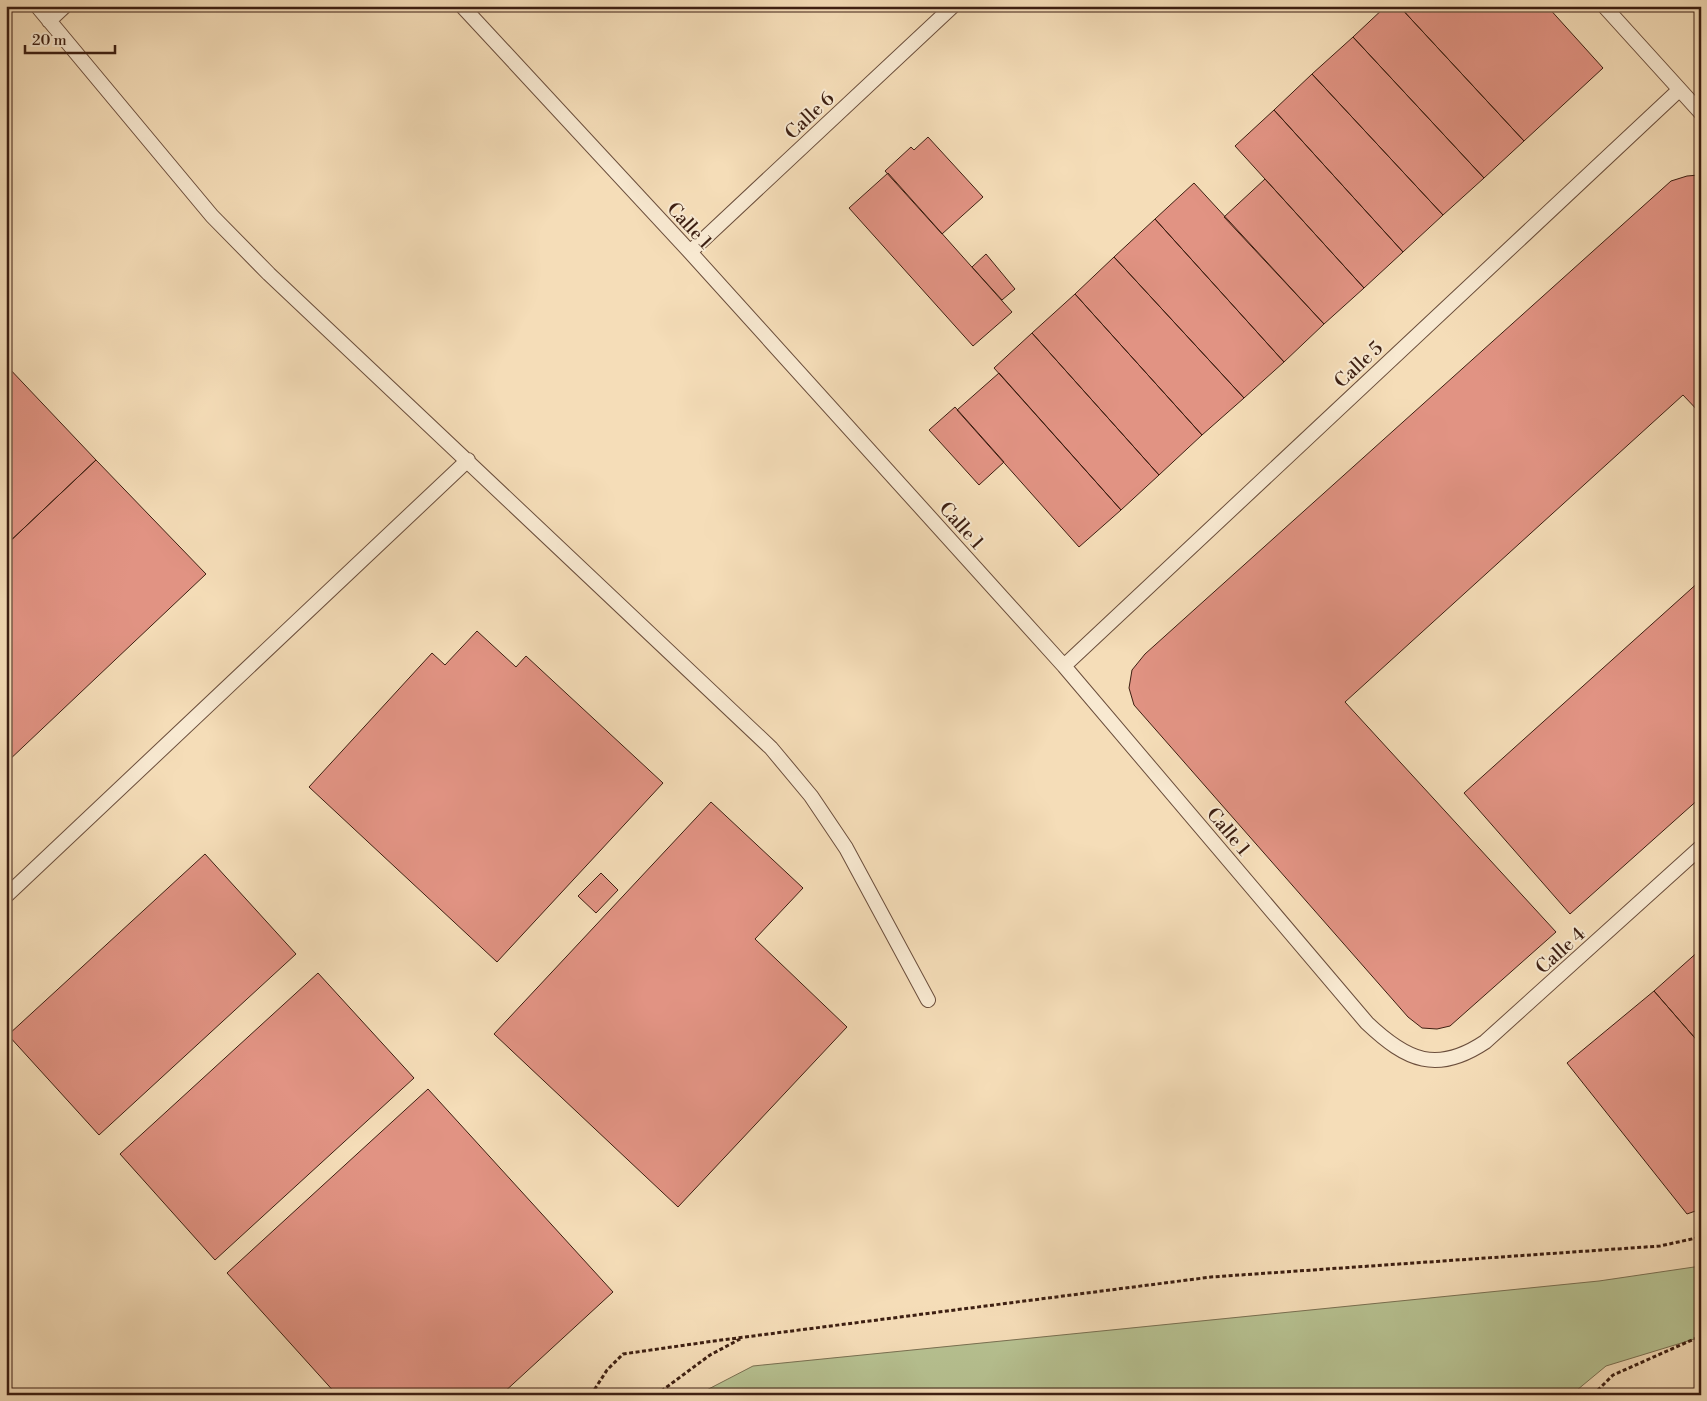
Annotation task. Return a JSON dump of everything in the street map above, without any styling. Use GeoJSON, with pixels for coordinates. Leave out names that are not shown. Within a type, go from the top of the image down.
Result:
{"type":"FeatureCollection","features":[{"type":"Feature","properties":{"kind":"lane"},"geometry":{"type":"LineString","coordinates":[[38,6],[212,216],[269,274],[772,748],[811,796],[846,848],[928,1000]]}},
{"type":"Feature","properties":{"kind":"lane"},"geometry":{"type":"LineString","coordinates":[[50,21],[65,6]]}},
{"type":"Feature","properties":{"kind":"lane","name":"Calle 1"},"geometry":{"type":"LineString","coordinates":[[462,6],[690,252],[1064,666],[1367,1024],[1401,1052],[1434,1062]]}},
{"type":"Feature","properties":{"kind":"lane","name":"Calle 6"},"geometry":{"type":"LineString","coordinates":[[690,252],[953,6]]}},
{"type":"Feature","properties":{"kind":"lane"},"geometry":{"type":"LineString","coordinates":[[1604,6],[1701,113]]}},
{"type":"Feature","properties":{"kind":"lane","name":"Calle 5"},"geometry":{"type":"LineString","coordinates":[[1064,666],[1679,90]]}},
{"type":"Feature","properties":{"kind":"lane"},"geometry":{"type":"LineString","coordinates":[[6,896],[468,460]]}},
{"type":"Feature","properties":{"kind":"lane","name":"Calle 4"},"geometry":{"type":"LineString","coordinates":[[1434,1062],[1468,1054],[1486,1042],[1701,847]]}},
{"type":"Feature","properties":{"kind":"path"},"geometry":{"type":"LineString","coordinates":[[591,1395],[607,1370],[623,1354],[1211,1277],[1660,1246],[1701,1237]]}},
{"type":"Feature","properties":{"kind":"path"},"geometry":{"type":"LineString","coordinates":[[1593,1395],[1614,1375],[1701,1336]]}},
{"type":"Feature","properties":{"kind":"path"},"geometry":{"type":"LineString","coordinates":[[656,1395],[710,1355],[745,1337]]}},
{"type":"Feature","properties":{"kind":"green space"},"geometry":{"type":"Polygon","coordinates":[[[1701,1266],[1701,1337],[1606,1366],[1571,1395],[697,1395],[753,1366],[1599,1281],[1701,1266]]]}},
{"type":"Feature","properties":{"kind":"building"},"geometry":{"type":"Polygon","coordinates":[[[1386,6],[1399,6],[1524,141],[1484,178],[1353,37],[1386,6]]]}},
{"type":"Feature","properties":{"kind":"building"},"geometry":{"type":"Polygon","coordinates":[[[1399,6],[1547,6],[1603,68],[1524,141],[1399,6]]]}},
{"type":"Feature","properties":{"kind":"building"},"geometry":{"type":"Polygon","coordinates":[[[1353,37],[1484,178],[1443,215],[1312,74],[1353,37]]]}},
{"type":"Feature","properties":{"kind":"building"},"geometry":{"type":"Polygon","coordinates":[[[1312,74],[1443,215],[1403,252],[1274,110],[1312,74]]]}},
{"type":"Feature","properties":{"kind":"building"},"geometry":{"type":"Polygon","coordinates":[[[1274,110],[1403,252],[1364,288],[1235,146],[1274,110]]]}},
{"type":"Feature","properties":{"kind":"building"},"geometry":{"type":"Polygon","coordinates":[[[928,137],[983,197],[942,234],[885,171],[911,147],[914,150],[928,137]]]}},
{"type":"Feature","properties":{"kind":"building"},"geometry":{"type":"Polygon","coordinates":[[[888,173],[1012,312],[973,346],[849,208],[888,173]]]}},
{"type":"Feature","properties":{"kind":"building"},"geometry":{"type":"Polygon","coordinates":[[[1699,175],[1701,414],[1683,395],[1345,702],[1556,932],[1450,1026],[1437,1029],[1422,1028],[1408,1017],[1134,705],[1129,688],[1132,670],[1145,654],[1671,181],[1687,176],[1699,175]]]}},
{"type":"Feature","properties":{"kind":"building"},"geometry":{"type":"Polygon","coordinates":[[[1265,179],[1364,288],[1324,324],[1224,217],[1265,179]]]}},
{"type":"Feature","properties":{"kind":"building"},"geometry":{"type":"Polygon","coordinates":[[[1194,183],[1324,324],[1284,362],[1155,219],[1194,183]]]}},
{"type":"Feature","properties":{"kind":"building"},"geometry":{"type":"Polygon","coordinates":[[[1155,219],[1284,362],[1244,398],[1114,257],[1155,219]]]}},
{"type":"Feature","properties":{"kind":"building"},"geometry":{"type":"Polygon","coordinates":[[[986,254],[1015,289],[1002,300],[972,267],[986,254]]]}},
{"type":"Feature","properties":{"kind":"building"},"geometry":{"type":"Polygon","coordinates":[[[1114,257],[1244,398],[1202,435],[1075,294],[1114,257]]]}},
{"type":"Feature","properties":{"kind":"building"},"geometry":{"type":"Polygon","coordinates":[[[1075,294],[1202,435],[1159,475],[1032,333],[1075,294]]]}},
{"type":"Feature","properties":{"kind":"building"},"geometry":{"type":"Polygon","coordinates":[[[1032,333],[1159,475],[1121,510],[994,368],[1032,333]]]}},
{"type":"Feature","properties":{"kind":"building"},"geometry":{"type":"Polygon","coordinates":[[[6,365],[96,460],[6,545],[6,365]]]}},
{"type":"Feature","properties":{"kind":"building"},"geometry":{"type":"Polygon","coordinates":[[[999,373],[1121,510],[1079,547],[957,410],[999,373]]]}},
{"type":"Feature","properties":{"kind":"building"},"geometry":{"type":"Polygon","coordinates":[[[955,407],[1004,462],[979,485],[929,430],[955,407]]]}},
{"type":"Feature","properties":{"kind":"building"},"geometry":{"type":"Polygon","coordinates":[[[96,460],[206,574],[6,763],[6,545],[96,460]]]}},
{"type":"Feature","properties":{"kind":"building"},"geometry":{"type":"Polygon","coordinates":[[[1701,580],[1701,797],[1570,914],[1464,793],[1701,580]]]}},
{"type":"Feature","properties":{"kind":"building"},"geometry":{"type":"Polygon","coordinates":[[[477,631],[516,667],[526,656],[663,783],[497,962],[309,787],[432,653],[445,665],[477,631]]]}},
{"type":"Feature","properties":{"kind":"building"},"geometry":{"type":"Polygon","coordinates":[[[711,802],[803,888],[755,939],[847,1027],[678,1207],[494,1034],[711,802]]]}},
{"type":"Feature","properties":{"kind":"building"},"geometry":{"type":"Polygon","coordinates":[[[205,854],[296,954],[99,1135],[8,1035],[205,854]]]}},
{"type":"Feature","properties":{"kind":"building"},"geometry":{"type":"Polygon","coordinates":[[[601,873],[618,890],[596,913],[578,896],[601,873]]]}},
{"type":"Feature","properties":{"kind":"building"},"geometry":{"type":"Polygon","coordinates":[[[1701,949],[1701,1045],[1654,991],[1701,949]]]}},
{"type":"Feature","properties":{"kind":"building"},"geometry":{"type":"Polygon","coordinates":[[[318,973],[414,1078],[215,1260],[120,1154],[318,973]]]}},
{"type":"Feature","properties":{"kind":"building"},"geometry":{"type":"Polygon","coordinates":[[[1654,991],[1701,1045],[1701,1209],[1687,1214],[1567,1063],[1654,991]]]}},
{"type":"Feature","properties":{"kind":"building"},"geometry":{"type":"Polygon","coordinates":[[[428,1089],[613,1292],[501,1395],[337,1395],[227,1273],[428,1089]]]}}]}
